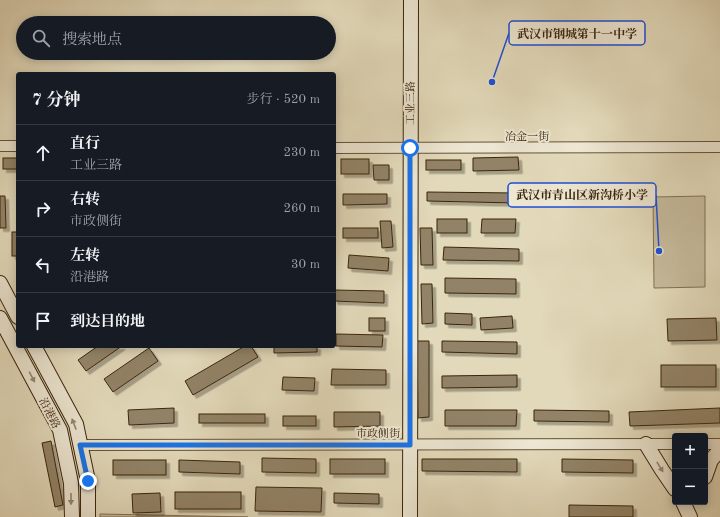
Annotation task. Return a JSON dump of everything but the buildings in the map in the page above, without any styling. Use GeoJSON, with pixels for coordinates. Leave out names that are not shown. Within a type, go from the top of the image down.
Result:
{"type":"FeatureCollection","features":[{"type":"Feature","properties":{"kind":"main road","name":"工业三路"},"geometry":{"type":"LineString","coordinates":[[410,517],[411,0]]}},
{"type":"Feature","properties":{"kind":"main road"},"geometry":{"type":"LineString","coordinates":[[0,283],[16,313]]}},
{"type":"Feature","properties":{"kind":"main road","name":"沿港路"},"geometry":{"type":"LineString","coordinates":[[0,318],[60,430],[71,483],[72,517]]}},
{"type":"Feature","properties":{"kind":"main road"},"geometry":{"type":"LineString","coordinates":[[19,354],[30,348]]}},
{"type":"Feature","properties":{"kind":"main road","name":"沿港路"},"geometry":{"type":"LineString","coordinates":[[35,348],[76,424],[88,481],[88,517]]}},
{"type":"Feature","properties":{"kind":"main road"},"geometry":{"type":"LineString","coordinates":[[646,444],[672,485]]}},
{"type":"Feature","properties":{"kind":"main road"},"geometry":{"type":"LineString","coordinates":[[708,469],[711,460],[720,450]]}},
{"type":"Feature","properties":{"kind":"main road"},"geometry":{"type":"LineString","coordinates":[[684,505],[690,517]]}},
{"type":"Feature","properties":{"kind":"main road"},"geometry":{"type":"LineString","coordinates":[[690,517],[695,505]]}},
{"type":"Feature","properties":{"kind":"street"},"geometry":{"type":"LineString","coordinates":[[0,146],[16,146]]}},
{"type":"Feature","properties":{"kind":"street","name":"冶金一街"},"geometry":{"type":"LineString","coordinates":[[336,148],[720,146]]}},
{"type":"Feature","properties":{"kind":"street","name":"市政侧街"},"geometry":{"type":"LineString","coordinates":[[80,445],[672,444]]}},
{"type":"Feature","properties":{"kind":"street"},"geometry":{"type":"LineString","coordinates":[[708,444],[720,444]]}},
{"type":"Feature","properties":{"kind":"shaded area"},"geometry":{"type":"Polygon","coordinates":[[[705,196],[705,287],[654,288],[653,197],[705,196]]]}},
{"type":"Feature","properties":{"kind":"shaded area"},"geometry":{"type":"Polygon","coordinates":[[[100,514],[248,517],[100,517],[100,514]]]}},
{"type":"Feature","properties":{"kind":"place","name":"武汉市钢城第十一中学"},"geometry":{"type":"Point","coordinates":[492,82]}},
{"type":"Feature","properties":{"kind":"place","name":"武汉市青山区新沟桥小学"},"geometry":{"type":"Point","coordinates":[659,251]}},
{"type":"Feature","properties":{"kind":"route"},"geometry":{"type":"LineString","coordinates":[[88,481],[80,445],[410,445],[410,148]]}}]}
